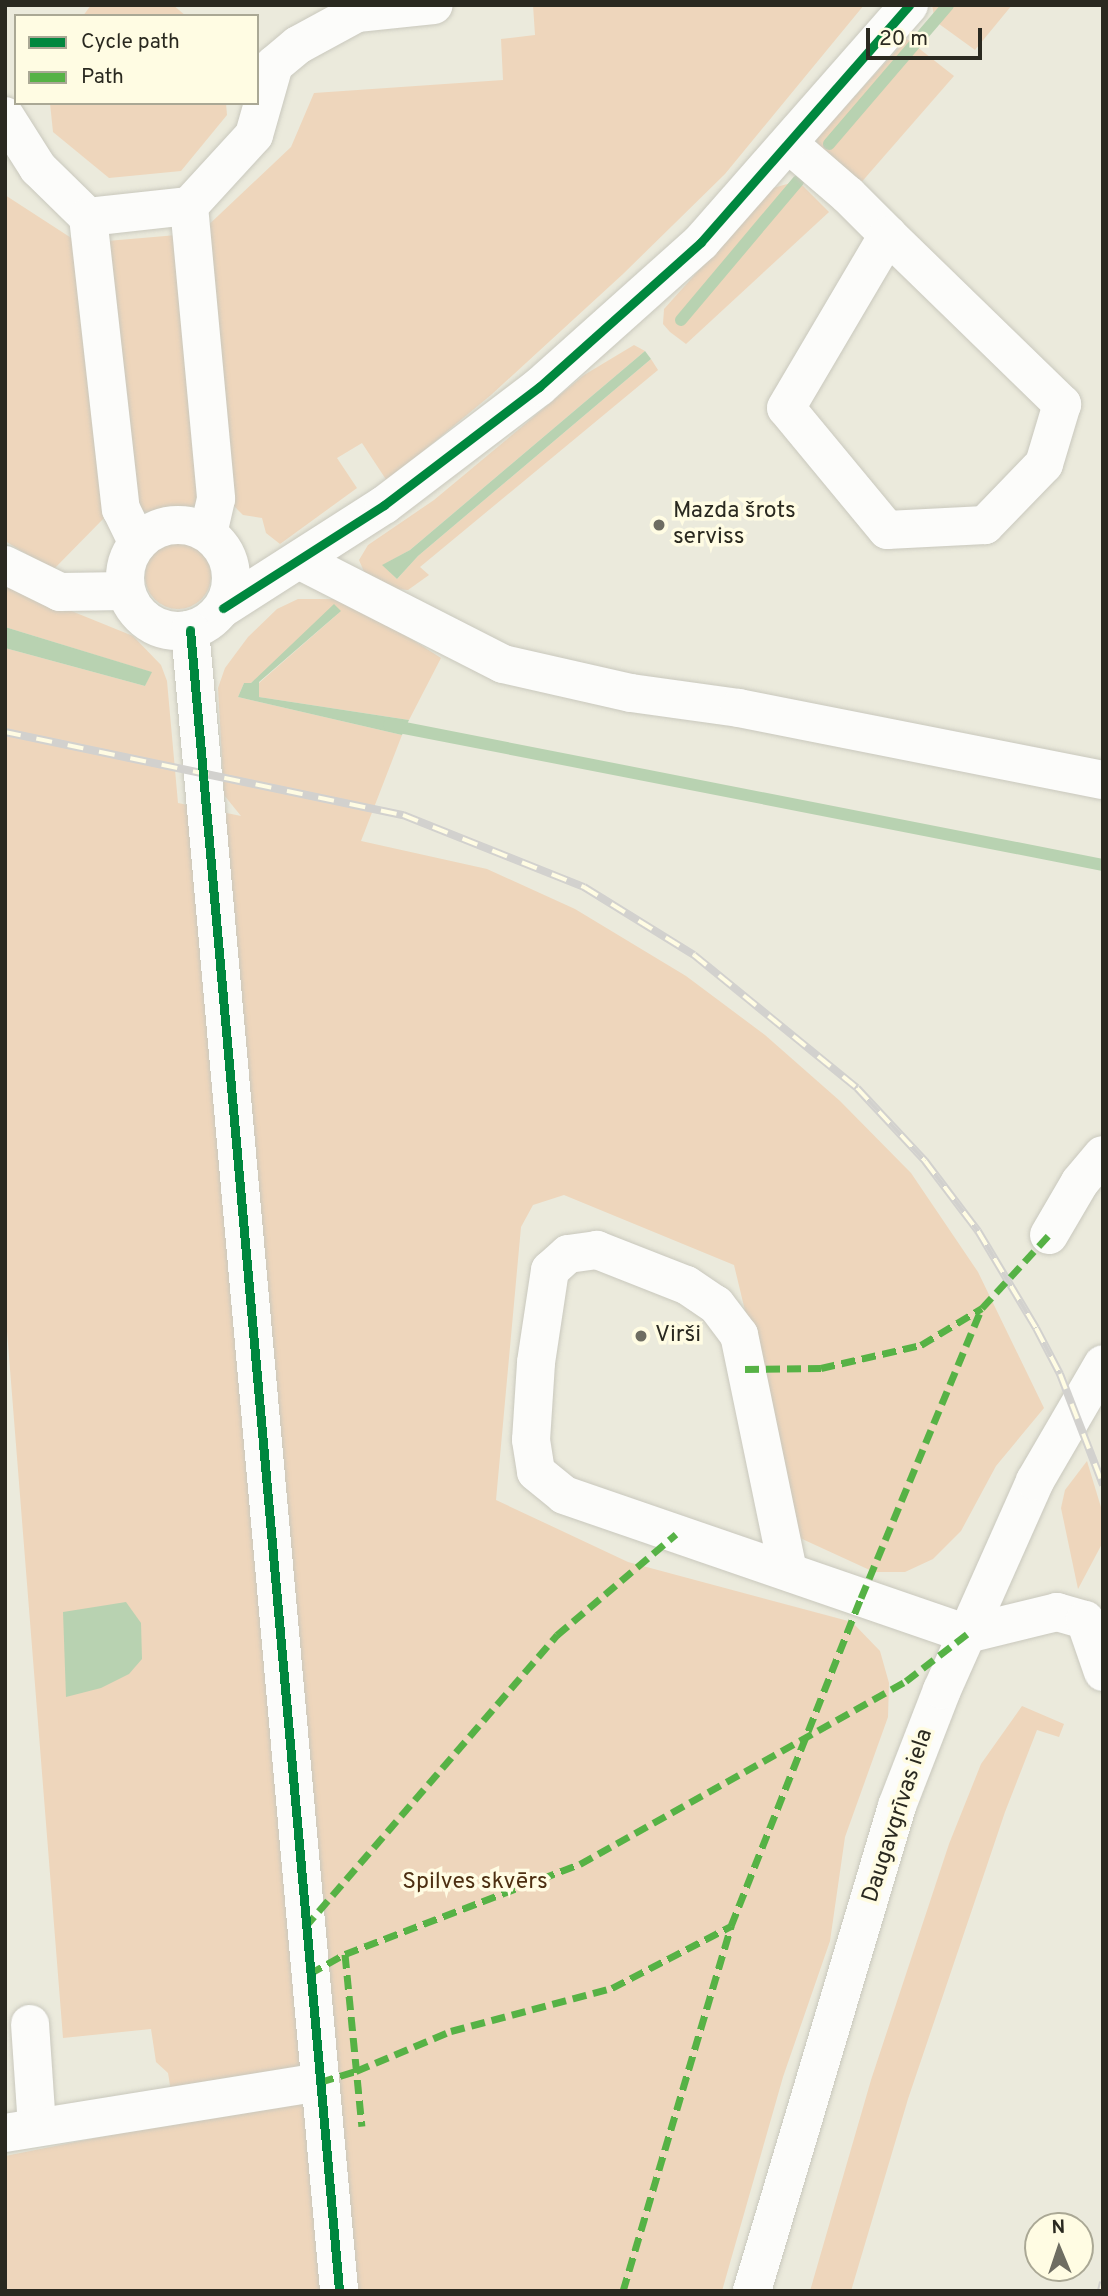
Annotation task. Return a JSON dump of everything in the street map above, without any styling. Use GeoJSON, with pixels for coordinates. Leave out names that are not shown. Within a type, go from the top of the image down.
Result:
{"type":"FeatureCollection","features":[{"type":"Feature","properties":{"kind":"street"},"geometry":{"type":"LineString","coordinates":[[88,217],[188,206],[254,135],[274,65],[298,45],[358,13],[434,5]]}},
{"type":"Feature","properties":{"kind":"street"},"geometry":{"type":"LineString","coordinates":[[223,608],[231,584],[229,559],[208,533],[174,524],[159,527],[137,542],[125,565],[126,591],[135,610],[151,624],[190,630],[215,618],[223,608],[384,505],[539,387],[701,242],[790,145],[909,5]]}},
{"type":"Feature","properties":{"kind":"street"},"geometry":{"type":"LineString","coordinates":[[5,116],[38,168],[88,217],[121,509],[137,542]]}},
{"type":"Feature","properties":{"kind":"street"},"geometry":{"type":"LineString","coordinates":[[790,145],[888,234],[1062,404],[1044,464],[985,525],[887,530],[786,408],[888,234]]}},
{"type":"Feature","properties":{"kind":"street"},"geometry":{"type":"LineString","coordinates":[[188,206],[216,499],[208,533]]}},
{"type":"Feature","properties":{"kind":"street"},"geometry":{"type":"LineString","coordinates":[[299,560],[503,664],[631,693],[739,708],[1103,780]]}},
{"type":"Feature","properties":{"kind":"street"},"geometry":{"type":"LineString","coordinates":[[5,565],[60,592],[126,591]]}},
{"type":"Feature","properties":{"kind":"street"},"geometry":{"type":"LineString","coordinates":[[190,630],[339,2291]]}},
{"type":"Feature","properties":{"kind":"street"},"geometry":{"type":"LineString","coordinates":[[1049,1235],[1080,1182],[1101,1161]]}},
{"type":"Feature","properties":{"kind":"street"},"geometry":{"type":"LineString","coordinates":[[788,1571],[739,1335],[716,1305],[686,1285],[597,1250],[568,1254],[550,1270],[536,1363],[531,1440],[536,1472],[564,1495],[967,1634],[1057,1612],[1085,1620],[1103,1672]]}},
{"type":"Feature","properties":{"kind":"street","name":"Daugavgrīvas iela"},"geometry":{"type":"LineString","coordinates":[[752,2291],[897,1805],[967,1634],[1035,1481],[1103,1364]]}},
{"type":"Feature","properties":{"kind":"street"},"geometry":{"type":"LineString","coordinates":[[30,2024],[21,2129],[320,2081]]}},
{"type":"Feature","properties":{"kind":"green space"},"geometry":{"type":"Polygon","coordinates":[[[91,5],[173,5],[184,14],[84,14],[91,5]]]}},
{"type":"Feature","properties":{"kind":"green space"},"geometry":{"type":"Polygon","coordinates":[[[533,5],[864,5],[725,174],[623,274],[491,395],[387,481],[362,443],[337,458],[357,488],[280,544],[266,533],[262,518],[243,515],[230,502],[201,232],[291,147],[314,93],[503,80],[501,39],[535,35],[533,5]]]}},
{"type":"Feature","properties":{"kind":"green space"},"geometry":{"type":"Polygon","coordinates":[[[932,5],[1012,5],[975,50],[935,21],[932,5]]]}},
{"type":"Feature","properties":{"kind":"green space"},"geometry":{"type":"Polygon","coordinates":[[[907,39],[954,76],[859,185],[821,154],[816,139],[907,39]]]}},
{"type":"Feature","properties":{"kind":"green space"},"geometry":{"type":"Polygon","coordinates":[[[50,105],[226,105],[227,115],[181,171],[109,178],[53,132],[50,105]]]}},
{"type":"Feature","properties":{"kind":"green space"},"geometry":{"type":"Polygon","coordinates":[[[798,181],[829,212],[686,344],[670,332],[663,324],[664,309],[773,188],[798,181]]]}},
{"type":"Feature","properties":{"kind":"green space"},"geometry":{"type":"Polygon","coordinates":[[[5,195],[79,243],[107,515],[53,570],[5,541],[5,195]]]}},
{"type":"Feature","properties":{"kind":"green space"},"geometry":{"type":"Polygon","coordinates":[[[177,235],[202,505],[137,513],[107,241],[177,235]]]}},
{"type":"Feature","properties":{"kind":"green space"},"geometry":{"type":"Polygon","coordinates":[[[634,345],[645,351],[410,550],[383,565],[397,579],[418,556],[651,359],[658,370],[420,567],[429,575],[408,590],[387,588],[365,574],[359,560],[368,545],[434,500],[584,375],[634,345]]]}},
{"type":"Feature","properties":{"kind":"green space"},"geometry":{"type":"Polygon","coordinates":[[[171,543],[185,543],[197,548],[206,557],[211,576],[209,589],[202,600],[185,609],[171,609],[159,604],[150,595],[145,583],[145,569],[150,557],[159,548],[171,543]]]}},
{"type":"Feature","properties":{"kind":"green space","name":"Spilves skvērs"},"geometry":{"type":"Polygon","coordinates":[[[5,584],[133,636],[161,665],[167,681],[178,803],[241,816],[224,795],[218,688],[225,668],[248,637],[277,609],[298,599],[349,599],[441,658],[409,720],[259,697],[259,683],[341,611],[251,683],[244,683],[238,697],[402,735],[361,841],[487,869],[575,909],[686,976],[765,1035],[840,1101],[911,1173],[978,1272],[1044,1408],[996,1466],[961,1531],[933,1559],[905,1572],[874,1572],[800,1538],[734,1265],[564,1195],[533,1205],[521,1227],[496,1500],[628,1562],[852,1622],[880,1651],[889,1683],[888,1717],[845,1837],[830,1941],[783,2077],[722,2291],[5,2291],[5,2156],[176,2122],[168,2073],[156,2062],[151,2029],[63,2038],[5,1306],[5,648],[145,686],[151,672],[5,627],[5,584]]]}},
{"type":"Feature","properties":{"kind":"green space"},"geometry":{"type":"Polygon","coordinates":[[[1087,1461],[1103,1514],[1103,1542],[1078,1589],[1061,1508],[1065,1490],[1087,1461]]]}},
{"type":"Feature","properties":{"kind":"green space"},"geometry":{"type":"Polygon","coordinates":[[[1022,1706],[1064,1724],[1059,1737],[1037,1730],[1005,1812],[908,2099],[851,2291],[810,2291],[871,2080],[949,1844],[981,1764],[1022,1706]]]}},
{"type":"Feature","properties":{"kind":"shaded area"},"geometry":{"type":"Polygon","coordinates":[[[645,351],[651,359],[418,556],[397,579],[382,565],[410,550],[645,351]]]}},
{"type":"Feature","properties":{"kind":"shaded area"},"geometry":{"type":"Polygon","coordinates":[[[334,604],[341,611],[259,682],[259,697],[409,720],[402,735],[238,697],[244,683],[251,683],[334,604]]]}},
{"type":"Feature","properties":{"kind":"shaded area"},"geometry":{"type":"Polygon","coordinates":[[[5,627],[152,672],[145,686],[5,648],[5,627]]]}},
{"type":"Feature","properties":{"kind":"shaded area"},"geometry":{"type":"Polygon","coordinates":[[[126,1602],[141,1623],[142,1659],[129,1674],[101,1688],[66,1697],[63,1612],[126,1602]]]}},
{"type":"Feature","properties":{"kind":"waterway"},"geometry":{"type":"LineString","coordinates":[[829,144],[948,5]]}},
{"type":"Feature","properties":{"kind":"waterway"},"geometry":{"type":"LineString","coordinates":[[681,320],[798,181]]}},
{"type":"Feature","properties":{"kind":"waterway"},"geometry":{"type":"LineString","coordinates":[[389,725],[1103,865]]}},
{"type":"Feature","properties":{"kind":"railway"},"geometry":{"type":"LineString","coordinates":[[5,732],[403,815],[584,887],[694,955],[857,1088],[925,1161],[978,1231],[1036,1328],[1060,1374],[1103,1485]]}},
{"type":"Feature","properties":{"kind":"railway"},"geometry":{"type":"LineString","coordinates":[[1101,2291],[1103,2282]]}},
{"type":"Feature","properties":{"kind":"marked path"},"geometry":{"type":"LineString","coordinates":[[623,2291],[731,1926],[861,1598],[982,1308],[1049,1235]]}},
{"type":"Feature","properties":{"kind":"marked path"},"geometry":{"type":"LineString","coordinates":[[745,1369],[821,1368],[921,1345],[982,1308]]}},
{"type":"Feature","properties":{"kind":"marked path"},"geometry":{"type":"LineString","coordinates":[[305,1927],[557,1635],[676,1534]]}},
{"type":"Feature","properties":{"kind":"marked path"},"geometry":{"type":"LineString","coordinates":[[309,1974],[345,1954],[580,1864],[906,1681],[967,1634]]}},
{"type":"Feature","properties":{"kind":"marked path"},"geometry":{"type":"LineString","coordinates":[[320,2082],[356,2071],[451,2031],[612,1988],[731,1926]]}},
{"type":"Feature","properties":{"kind":"marked path"},"geometry":{"type":"LineString","coordinates":[[345,1954],[362,2126]]}},
{"type":"Feature","properties":{"kind":"cycle path"},"geometry":{"type":"LineString","coordinates":[[223,608],[384,505],[539,387],[701,242],[909,5]]}},
{"type":"Feature","properties":{"kind":"cycle path"},"geometry":{"type":"LineString","coordinates":[[190,630],[339,2291]]}},
{"type":"Feature","properties":{"kind":"place","name":"Mazda šrots serviss"},"geometry":{"type":"Point","coordinates":[659,525]}},
{"type":"Feature","properties":{"kind":"place","name":"Virši"},"geometry":{"type":"Point","coordinates":[641,1336]}}]}
